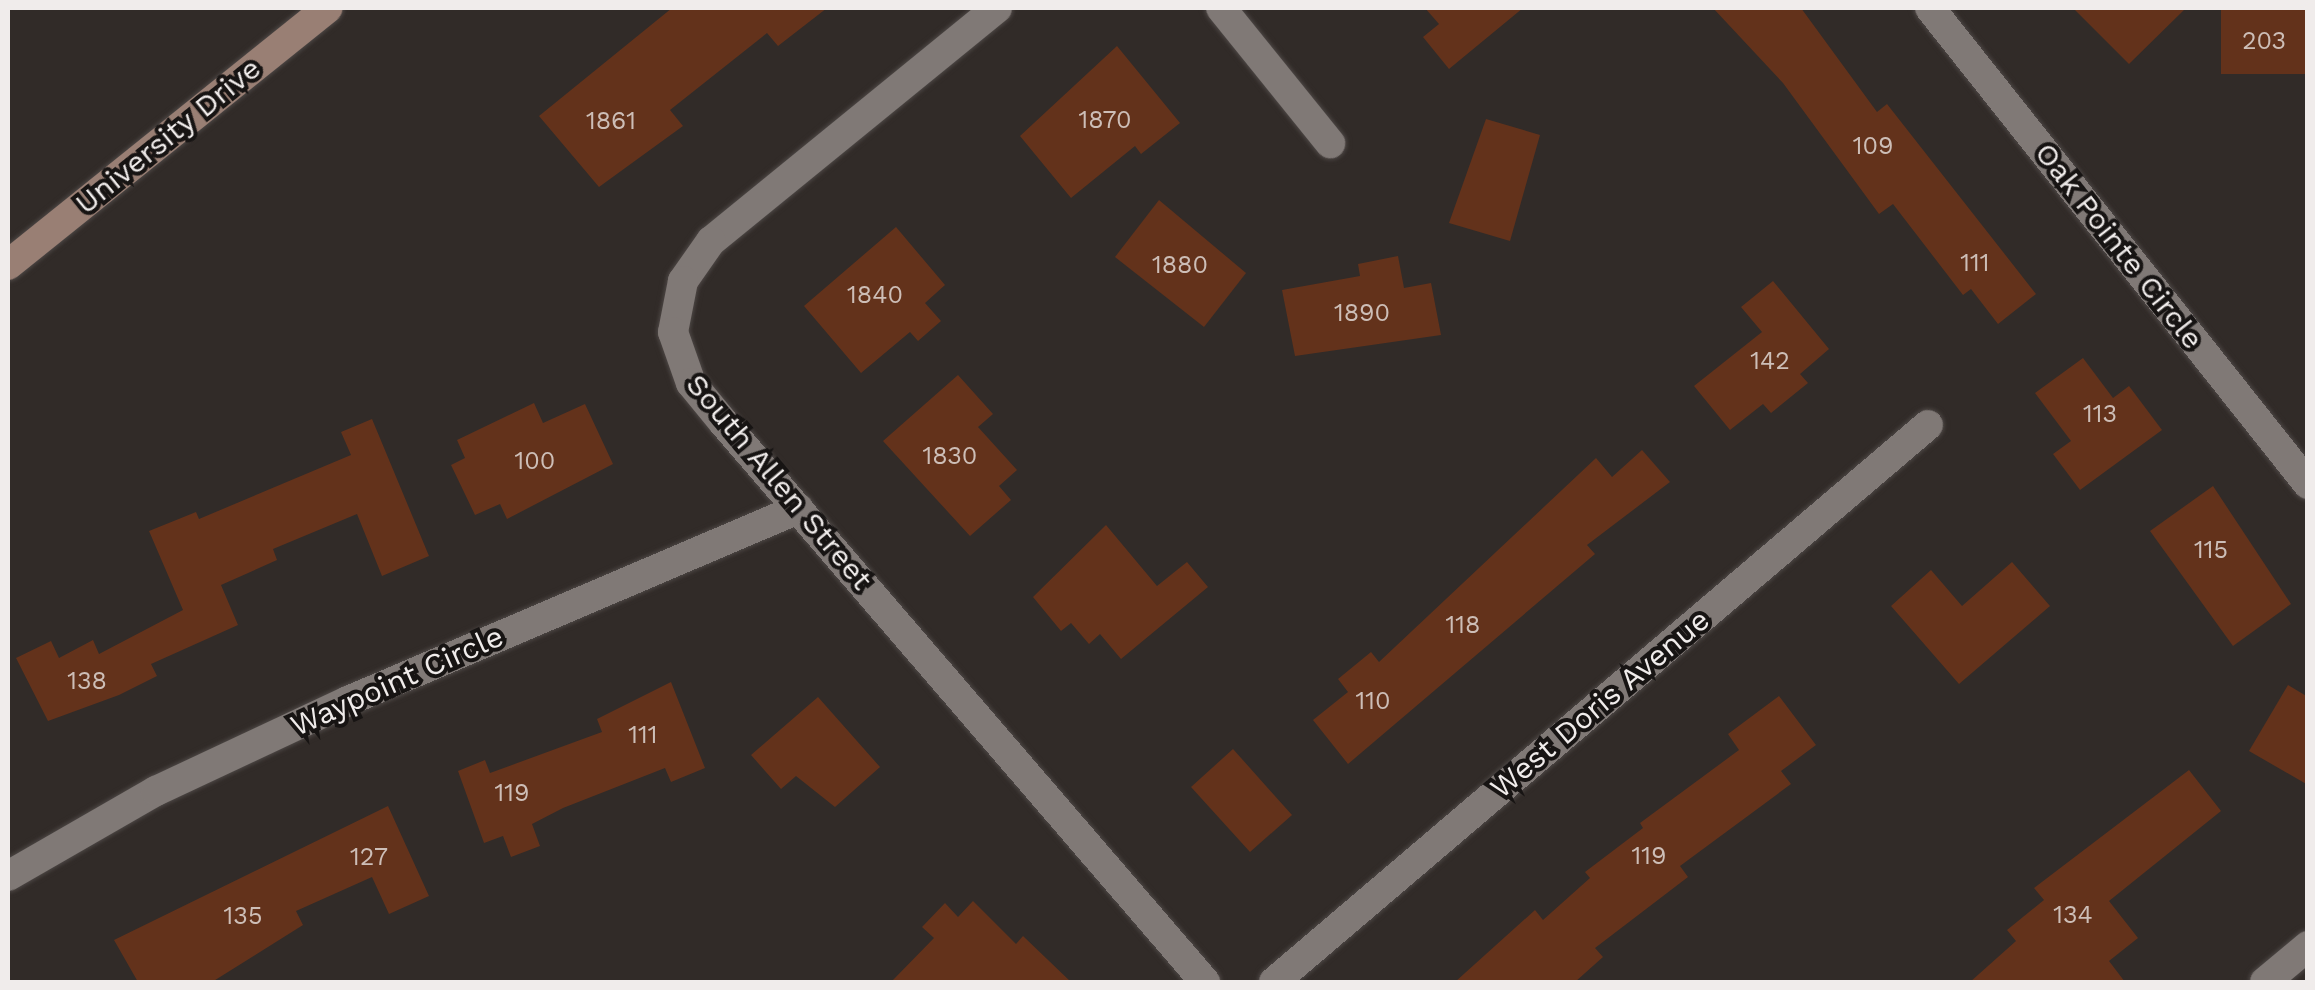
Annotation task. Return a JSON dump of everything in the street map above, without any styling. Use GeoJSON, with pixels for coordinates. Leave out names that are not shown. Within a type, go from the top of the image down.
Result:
{"type":"FeatureCollection","features":[{"type":"Feature","properties":{"kind":"main road","name":"University Drive"},"geometry":{"type":"LineString","coordinates":[[8,265],[328,8]]}},
{"type":"Feature","properties":{"kind":"street","name":"South Allen Street"},"geometry":{"type":"LineString","coordinates":[[997,8],[727,225],[683,281],[673,332],[692,383],[1205,982]]}},
{"type":"Feature","properties":{"kind":"street"},"geometry":{"type":"LineString","coordinates":[[1220,8],[1330,143]]}},
{"type":"Feature","properties":{"kind":"street","name":"Oak Pointe Circle"},"geometry":{"type":"LineString","coordinates":[[1930,8],[2308,484]]}},
{"type":"Feature","properties":{"kind":"street","name":"West Doris Avenue"},"geometry":{"type":"LineString","coordinates":[[1274,982],[1928,425]]}},
{"type":"Feature","properties":{"kind":"street","name":"Waypoint Circle"},"geometry":{"type":"LineString","coordinates":[[8,876],[156,791],[348,701],[798,508]]}},
{"type":"Feature","properties":{"kind":"street"},"geometry":{"type":"LineString","coordinates":[[2265,982],[2308,946]]}},
{"type":"Feature","properties":{"kind":"building"},"geometry":{"type":"Polygon","coordinates":[[[672,8],[827,8],[778,46],[767,33],[670,110],[683,126],[599,187],[539,116],[672,8]]]}},
{"type":"Feature","properties":{"kind":"building"},"geometry":{"type":"Polygon","coordinates":[[[1425,8],[1523,8],[1449,69],[1423,37],[1439,24],[1425,8]]]}},
{"type":"Feature","properties":{"kind":"building"},"geometry":{"type":"Polygon","coordinates":[[[1713,8],[1801,8],[1877,112],[1887,104],[2036,294],[1998,324],[1971,289],[1963,295],[1893,204],[1879,214],[1783,83],[1713,8]]]}},
{"type":"Feature","properties":{"kind":"building"},"geometry":{"type":"Polygon","coordinates":[[[2073,8],[2186,8],[2129,64],[2073,8]]]}},
{"type":"Feature","properties":{"kind":"building"},"geometry":{"type":"Polygon","coordinates":[[[2221,8],[2308,8],[2308,74],[2221,74],[2221,8]]]}},
{"type":"Feature","properties":{"kind":"building"},"geometry":{"type":"Polygon","coordinates":[[[1117,46],[1180,123],[1141,154],[1135,146],[1071,198],[1020,136],[1117,46]]]}},
{"type":"Feature","properties":{"kind":"building"},"geometry":{"type":"Polygon","coordinates":[[[1486,119],[1540,135],[1510,241],[1449,223],[1486,119]]]}},
{"type":"Feature","properties":{"kind":"building"},"geometry":{"type":"Polygon","coordinates":[[[1159,200],[1246,273],[1204,327],[1115,257],[1159,200]]]}},
{"type":"Feature","properties":{"kind":"building"},"geometry":{"type":"Polygon","coordinates":[[[896,227],[945,285],[925,303],[941,321],[918,341],[910,332],[861,373],[804,306],[896,227]]]}},
{"type":"Feature","properties":{"kind":"building"},"geometry":{"type":"Polygon","coordinates":[[[1398,256],[1404,288],[1431,283],[1441,335],[1295,356],[1282,290],[1360,276],[1358,264],[1398,256]]]}},
{"type":"Feature","properties":{"kind":"building"},"geometry":{"type":"Polygon","coordinates":[[[1773,281],[1829,349],[1800,374],[1808,383],[1771,413],[1763,404],[1730,430],[1694,386],[1762,332],[1741,307],[1773,281]]]}},
{"type":"Feature","properties":{"kind":"building"},"geometry":{"type":"Polygon","coordinates":[[[2083,358],[2113,398],[2129,386],[2162,430],[2080,490],[2053,454],[2071,441],[2035,393],[2083,358]]]}},
{"type":"Feature","properties":{"kind":"building"},"geometry":{"type":"Polygon","coordinates":[[[958,375],[993,414],[978,427],[1017,470],[999,486],[1011,500],[970,536],[883,441],[958,375]]]}},
{"type":"Feature","properties":{"kind":"building"},"geometry":{"type":"Polygon","coordinates":[[[534,403],[543,423],[585,404],[613,464],[507,519],[500,504],[475,515],[451,465],[465,458],[457,440],[534,403]]]}},
{"type":"Feature","properties":{"kind":"building"},"geometry":{"type":"Polygon","coordinates":[[[372,419],[429,556],[382,576],[357,514],[273,549],[277,560],[221,585],[238,625],[151,664],[157,676],[119,695],[48,721],[16,658],[51,641],[59,658],[93,640],[99,654],[183,610],[149,531],[196,512],[199,519],[351,455],[341,432],[372,419]]]}},
{"type":"Feature","properties":{"kind":"building"},"geometry":{"type":"Polygon","coordinates":[[[1642,450],[1670,482],[1587,545],[1595,554],[1348,764],[1313,720],[1348,692],[1338,679],[1371,652],[1379,662],[1596,458],[1612,477],[1642,450]]]}},
{"type":"Feature","properties":{"kind":"building"},"geometry":{"type":"Polygon","coordinates":[[[2213,486],[2291,604],[2233,646],[2150,531],[2213,486]]]}},
{"type":"Feature","properties":{"kind":"building"},"geometry":{"type":"Polygon","coordinates":[[[1106,525],[1157,586],[1187,562],[1208,587],[1121,659],[1100,634],[1089,644],[1071,623],[1061,631],[1033,597],[1106,525]]]}},
{"type":"Feature","properties":{"kind":"building"},"geometry":{"type":"Polygon","coordinates":[[[2012,562],[2050,606],[1959,684],[1891,606],[1931,570],[1962,606],[2012,562]]]}},
{"type":"Feature","properties":{"kind":"building"},"geometry":{"type":"Polygon","coordinates":[[[671,682],[705,768],[671,782],[665,768],[563,808],[532,824],[540,846],[511,857],[503,836],[484,843],[458,771],[485,760],[490,773],[602,732],[597,719],[671,682]]]}},
{"type":"Feature","properties":{"kind":"building"},"geometry":{"type":"Polygon","coordinates":[[[2288,685],[2308,697],[2308,785],[2249,751],[2288,685]]]}},
{"type":"Feature","properties":{"kind":"building"},"geometry":{"type":"Polygon","coordinates":[[[1779,696],[1816,745],[1781,771],[1791,784],[1680,866],[1688,877],[1595,948],[1603,957],[1575,982],[1455,982],[1535,910],[1543,920],[1590,878],[1585,872],[1643,828],[1640,823],[1739,750],[1728,734],[1779,696]]]}},
{"type":"Feature","properties":{"kind":"building"},"geometry":{"type":"Polygon","coordinates":[[[818,697],[880,767],[835,807],[796,776],[781,789],[751,755],[818,697]]]}},
{"type":"Feature","properties":{"kind":"building"},"geometry":{"type":"Polygon","coordinates":[[[1233,749],[1292,815],[1250,852],[1191,787],[1233,749]]]}},
{"type":"Feature","properties":{"kind":"building"},"geometry":{"type":"Polygon","coordinates":[[[2189,770],[2221,811],[2109,901],[2138,938],[2109,961],[2125,982],[1970,982],[2016,941],[2007,930],[2044,900],[2034,888],[2189,770]]]}},
{"type":"Feature","properties":{"kind":"building"},"geometry":{"type":"Polygon","coordinates":[[[388,806],[429,896],[389,914],[372,877],[296,911],[303,925],[212,982],[138,982],[114,940],[388,806]]]}},
{"type":"Feature","properties":{"kind":"building"},"geometry":{"type":"Polygon","coordinates":[[[973,901],[1016,944],[1023,936],[1071,982],[891,982],[934,938],[922,927],[945,903],[958,917],[973,901]]]}}]}
